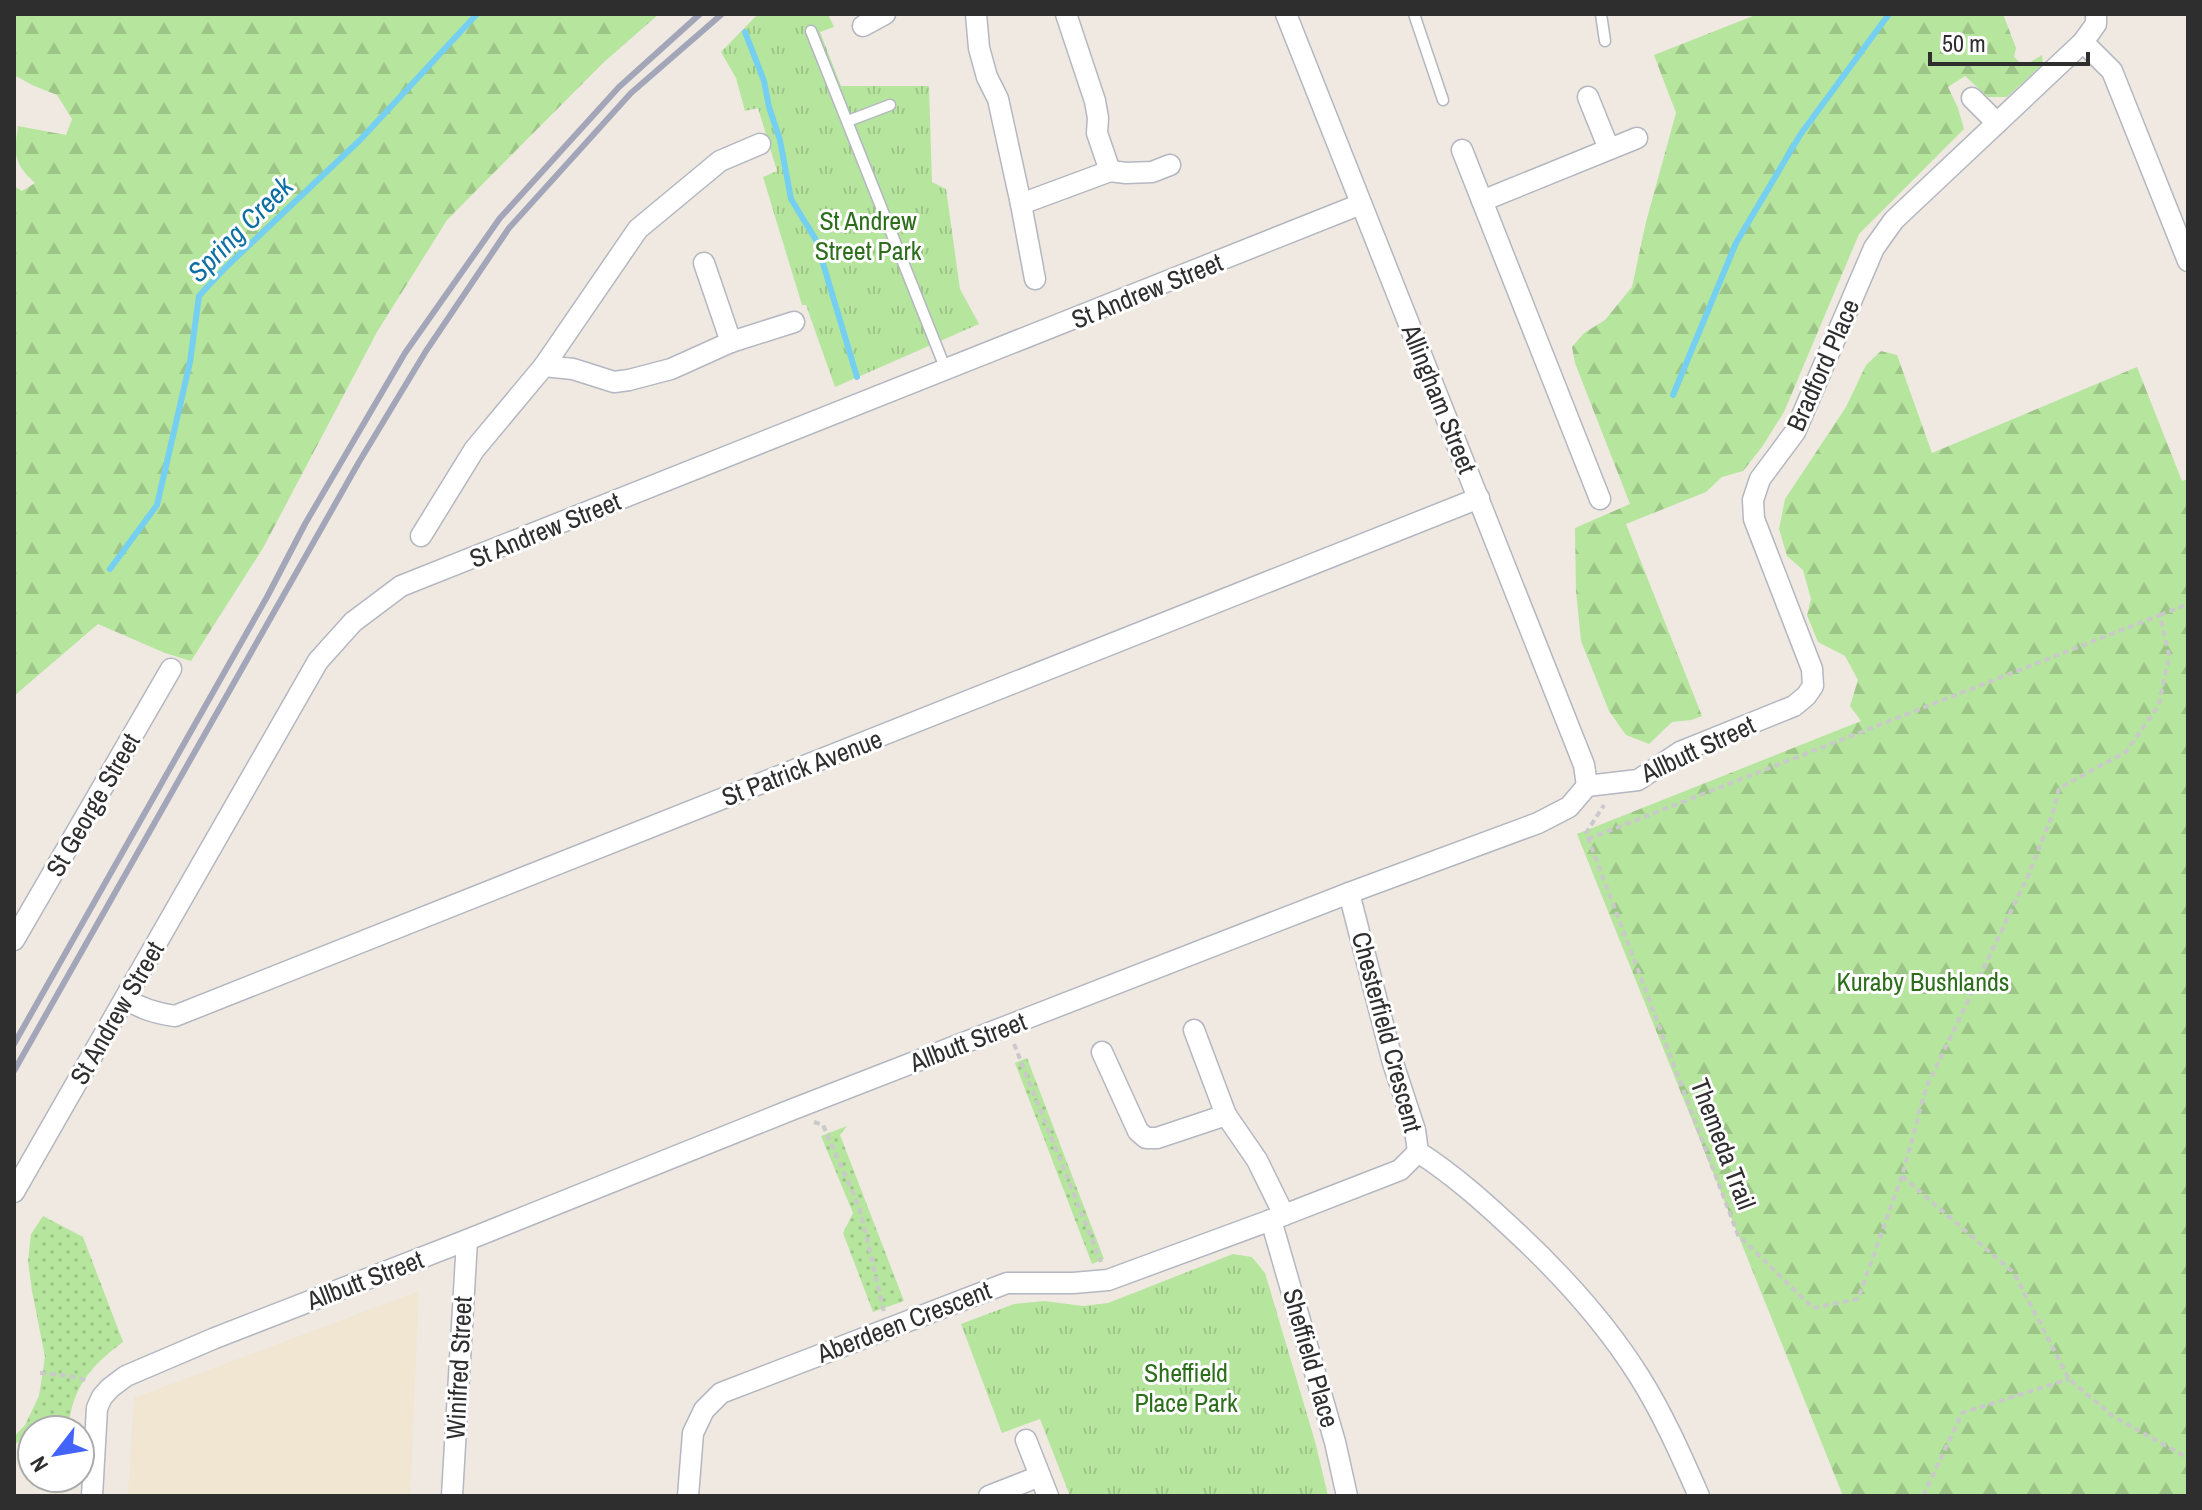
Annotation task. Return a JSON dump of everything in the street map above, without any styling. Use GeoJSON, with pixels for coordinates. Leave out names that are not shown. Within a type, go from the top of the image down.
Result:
{"type":"FeatureCollection","features":[{"type":"Feature","properties":{"kind":"street"},"geometry":{"type":"LineString","coordinates":[[863,26],[885,14]]}},
{"type":"Feature","properties":{"kind":"street"},"geometry":{"type":"LineString","coordinates":[[976,14],[979,48],[987,77],[998,99],[1035,279]]}},
{"type":"Feature","properties":{"kind":"street"},"geometry":{"type":"LineString","coordinates":[[1066,14],[1095,101],[1097,133],[1110,171]]}},
{"type":"Feature","properties":{"kind":"street","name":"Allingham Street"},"geometry":{"type":"LineString","coordinates":[[1286,14],[1584,765],[1587,786]]}},
{"type":"Feature","properties":{"kind":"street"},"geometry":{"type":"LineString","coordinates":[[2096,14],[2096,24],[2083,42],[2112,71],[2188,261]]}},
{"type":"Feature","properties":{"kind":"street","name":"Bradford Place"},"geometry":{"type":"LineString","coordinates":[[1813,686],[1812,669],[1754,519],[1753,500],[1760,479],[1795,432],[1874,248],[1894,220],[2083,42]]}},
{"type":"Feature","properties":{"kind":"street"},"geometry":{"type":"LineString","coordinates":[[1588,97],[1609,149]]}},
{"type":"Feature","properties":{"kind":"street"},"geometry":{"type":"LineString","coordinates":[[1972,98],[1997,123]]}},
{"type":"Feature","properties":{"kind":"street"},"geometry":{"type":"LineString","coordinates":[[1482,201],[1637,138]]}},
{"type":"Feature","properties":{"kind":"street"},"geometry":{"type":"LineString","coordinates":[[421,536],[474,450],[544,366],[638,229],[720,161],[760,144]]}},
{"type":"Feature","properties":{"kind":"street"},"geometry":{"type":"LineString","coordinates":[[1462,150],[1600,499]]}},
{"type":"Feature","properties":{"kind":"street"},"geometry":{"type":"LineString","coordinates":[[1021,204],[1110,171],[1152,172],[1170,165]]}},
{"type":"Feature","properties":{"kind":"street","name":"St Andrew Street"},"geometry":{"type":"LineString","coordinates":[[14,1192],[318,661],[353,622],[401,586],[1361,204]]}},
{"type":"Feature","properties":{"kind":"street"},"geometry":{"type":"LineString","coordinates":[[704,263],[731,342]]}},
{"type":"Feature","properties":{"kind":"street"},"geometry":{"type":"LineString","coordinates":[[544,366],[573,369],[614,382],[671,369],[731,342],[794,322]]}},
{"type":"Feature","properties":{"kind":"street","name":"St Patrick Avenue"},"geometry":{"type":"LineString","coordinates":[[126,999],[154,1013],[175,1016],[1479,498]]}},
{"type":"Feature","properties":{"kind":"street","name":"St George Street"},"geometry":{"type":"LineString","coordinates":[[14,940],[171,669]]}},
{"type":"Feature","properties":{"kind":"street","name":"Allbutt Street"},"geometry":{"type":"LineString","coordinates":[[92,1496],[97,1408],[110,1388],[126,1376],[791,1110],[1349,893],[1538,823],[1569,807],[1587,786],[1638,780],[1680,752],[1794,706],[1813,686]]}},
{"type":"Feature","properties":{"kind":"street","name":"Chesterfield Crescent"},"geometry":{"type":"LineString","coordinates":[[1349,893],[1393,1063],[1415,1130],[1418,1152],[1451,1173],[1483,1201],[1555,1269],[1597,1316],[1640,1377],[1672,1436],[1699,1496]]}},
{"type":"Feature","properties":{"kind":"street","name":"Sheffield Place"},"geometry":{"type":"LineString","coordinates":[[1194,1030],[1226,1115],[1257,1160],[1277,1218],[1347,1496]]}},
{"type":"Feature","properties":{"kind":"street"},"geometry":{"type":"LineString","coordinates":[[1102,1052],[1138,1131],[1146,1138],[1157,1138],[1226,1115]]}},
{"type":"Feature","properties":{"kind":"street","name":"Aberdeen Crescent"},"geometry":{"type":"LineString","coordinates":[[688,1496],[693,1433],[704,1410],[721,1393],[1007,1283],[1108,1280],[1400,1170],[1418,1152]]}},
{"type":"Feature","properties":{"kind":"street","name":"Winifred Street"},"geometry":{"type":"LineString","coordinates":[[452,1496],[467,1240]]}},
{"type":"Feature","properties":{"kind":"street"},"geometry":{"type":"LineString","coordinates":[[1026,1440],[1048,1496]]}},
{"type":"Feature","properties":{"kind":"street"},"geometry":{"type":"LineString","coordinates":[[989,1496],[1040,1476]]}},
{"type":"Feature","properties":{"kind":"lane"},"geometry":{"type":"LineString","coordinates":[[1414,14],[1443,100]]}},
{"type":"Feature","properties":{"kind":"lane"},"geometry":{"type":"LineString","coordinates":[[1601,14],[1605,41]]}},
{"type":"Feature","properties":{"kind":"lane"},"geometry":{"type":"LineString","coordinates":[[811,31],[946,370]]}},
{"type":"Feature","properties":{"kind":"lane"},"geometry":{"type":"LineString","coordinates":[[848,121],[890,105]]}},
{"type":"Feature","properties":{"kind":"path"},"geometry":{"type":"LineString","coordinates":[[1619,782],[1586,833],[1588,839],[2188,604]]}},
{"type":"Feature","properties":{"kind":"path"},"geometry":{"type":"LineString","coordinates":[[2160,615],[2169,655],[2159,705],[2126,752],[2059,788],[2052,816],[2028,876],[1926,1088],[1902,1176],[2014,1273],[2069,1379],[2114,1417],[2188,1458]]}},
{"type":"Feature","properties":{"kind":"path","name":"Themeda Trail"},"geometry":{"type":"LineString","coordinates":[[1588,839],[1738,1235],[1813,1308],[1858,1299],[1902,1176]]}},
{"type":"Feature","properties":{"kind":"path"},"geometry":{"type":"LineString","coordinates":[[1007,1027],[1108,1280]]}},
{"type":"Feature","properties":{"kind":"path"},"geometry":{"type":"LineString","coordinates":[[791,1110],[797,1124],[811,1120],[823,1125],[860,1209],[884,1305],[883,1330]]}},
{"type":"Feature","properties":{"kind":"path"},"geometry":{"type":"LineString","coordinates":[[40,1373],[86,1380]]}},
{"type":"Feature","properties":{"kind":"path"},"geometry":{"type":"LineString","coordinates":[[1925,1496],[1962,1413],[2069,1379]]}},
{"type":"Feature","properties":{"kind":"shaded area"},"geometry":{"type":"Polygon","coordinates":[[[419,1291],[410,1496],[128,1496],[134,1398],[419,1291]]]}},
{"type":"Feature","properties":{"kind":"green space"},"geometry":{"type":"Polygon","coordinates":[[[14,14],[659,14],[603,63],[447,220],[377,332],[263,548],[191,661],[98,624],[14,696],[14,186],[22,191],[35,183],[22,170],[17,158],[18,126],[66,135],[72,119],[57,95],[14,75],[14,14]]]}},
{"type":"Feature","properties":{"kind":"green space","name":"St Andrew Street Park"},"geometry":{"type":"Polygon","coordinates":[[[758,14],[828,14],[834,27],[820,32],[841,86],[929,86],[932,182],[946,189],[960,289],[979,324],[835,387],[806,305],[802,305],[763,177],[777,171],[758,108],[745,111],[736,78],[721,52],[758,14]]]}},
{"type":"Feature","properties":{"kind":"green space"},"geometry":{"type":"Polygon","coordinates":[[[1758,14],[2003,14],[2016,48],[2014,57],[2024,66],[2042,55],[2043,64],[2007,97],[1988,97],[1965,76],[1948,87],[1964,129],[1859,234],[1784,412],[1762,447],[1743,471],[1722,477],[1706,492],[1626,524],[1702,716],[1672,722],[1649,744],[1626,735],[1609,711],[1581,641],[1575,528],[1630,504],[1575,363],[1572,347],[1584,333],[1605,320],[1632,287],[1676,113],[1654,55],[1758,14]]]}},
{"type":"Feature","properties":{"kind":"green space","name":"Kuraby Bushlands"},"geometry":{"type":"Polygon","coordinates":[[[1881,351],[1897,355],[1932,453],[2137,367],[2182,481],[2188,479],[2188,1496],[1843,1496],[1577,834],[1861,721],[1850,706],[1858,680],[1845,656],[1818,642],[1807,615],[1811,599],[1803,570],[1787,556],[1779,529],[1785,499],[1846,407],[1866,365],[1881,351]]]}},
{"type":"Feature","properties":{"kind":"green space"},"geometry":{"type":"Polygon","coordinates":[[[1027,1058],[1104,1259],[1092,1264],[1015,1063],[1027,1058]]]}},
{"type":"Feature","properties":{"kind":"green space"},"geometry":{"type":"Polygon","coordinates":[[[847,1126],[840,1135],[904,1301],[873,1312],[843,1233],[853,1213],[821,1136],[847,1126]]]}},
{"type":"Feature","properties":{"kind":"green space"},"geometry":{"type":"Polygon","coordinates":[[[43,1216],[83,1237],[123,1342],[86,1377],[70,1414],[30,1414],[39,1396],[45,1357],[28,1261],[31,1234],[43,1216]]]}},
{"type":"Feature","properties":{"kind":"green space","name":"Sheffield Place Park"},"geometry":{"type":"Polygon","coordinates":[[[1233,1254],[1252,1257],[1265,1273],[1328,1496],[1070,1496],[1040,1419],[1002,1433],[961,1324],[1014,1304],[1044,1301],[1083,1306],[1108,1303],[1233,1254]]]}},
{"type":"Feature","properties":{"kind":"waterway","name":"Spring Creek"},"geometry":{"type":"LineString","coordinates":[[110,569],[157,505],[190,362],[199,296],[360,140],[477,14]]}},
{"type":"Feature","properties":{"kind":"waterway"},"geometry":{"type":"LineString","coordinates":[[1673,395],[1736,243],[1800,135],[1889,14]]}},
{"type":"Feature","properties":{"kind":"waterway"},"geometry":{"type":"LineString","coordinates":[[745,32],[764,81],[780,140],[791,199],[816,240],[857,377]]}},
{"type":"Feature","properties":{"kind":"railway"},"geometry":{"type":"LineString","coordinates":[[14,1044],[267,597],[305,524],[405,353],[500,218],[619,87],[700,14]]}},
{"type":"Feature","properties":{"kind":"railway"},"geometry":{"type":"LineString","coordinates":[[14,1071],[359,462],[426,351],[509,228],[631,93],[722,14]]}}]}
